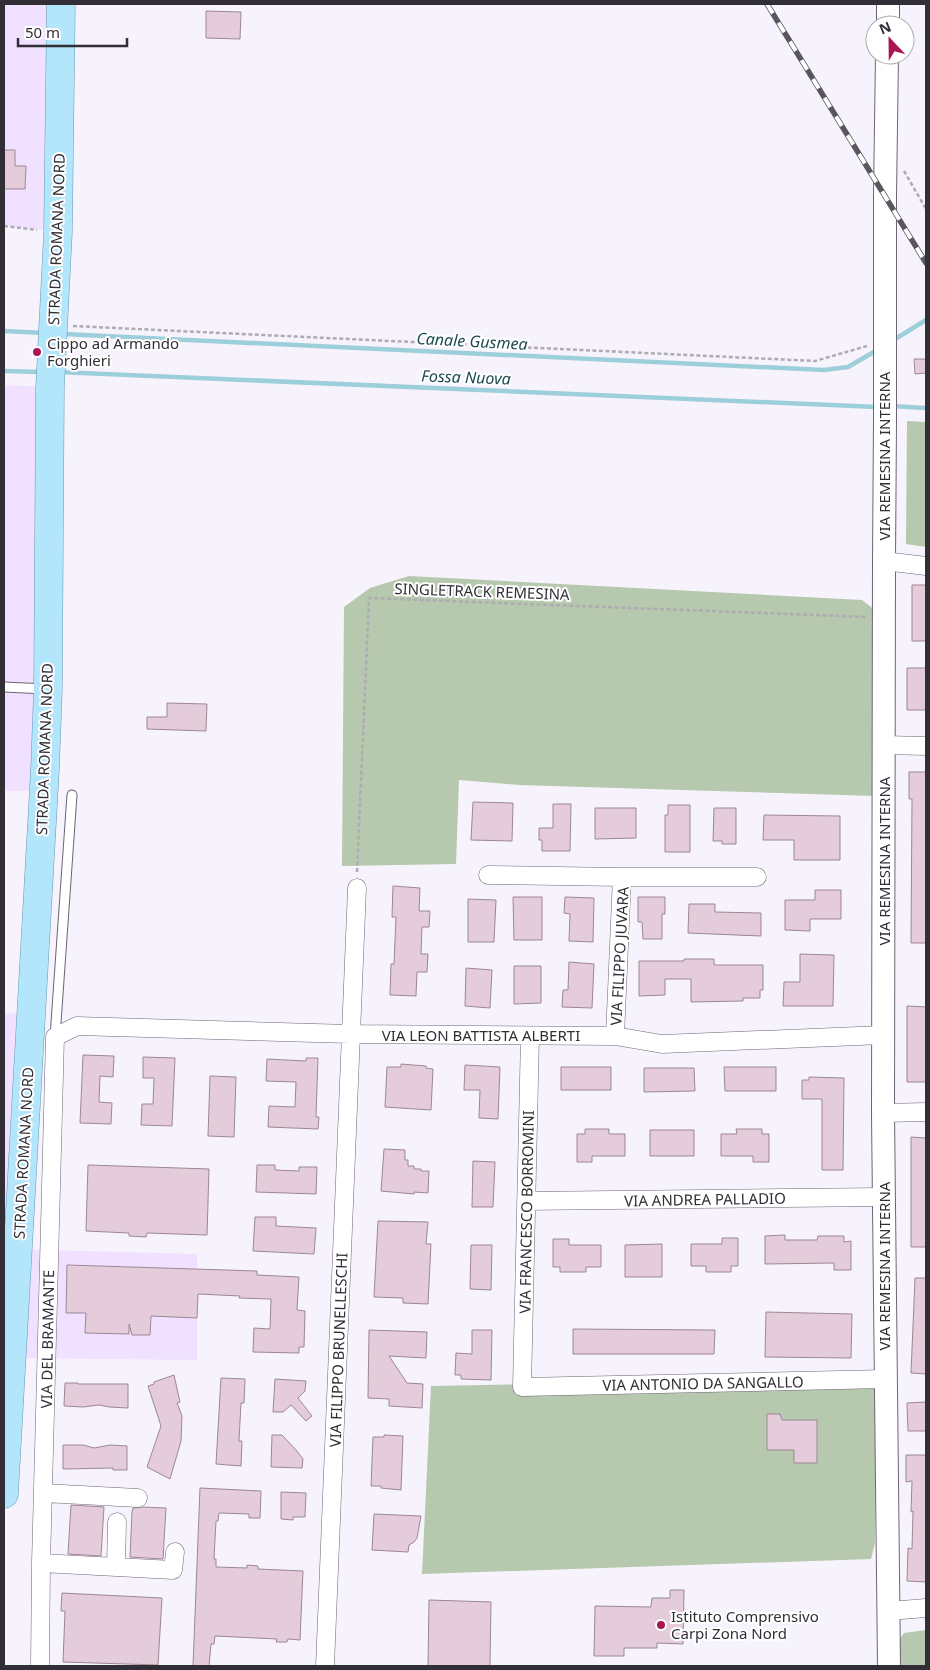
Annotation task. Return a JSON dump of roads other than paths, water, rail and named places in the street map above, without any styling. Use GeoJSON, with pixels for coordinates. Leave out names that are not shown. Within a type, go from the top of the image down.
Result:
{"type":"FeatureCollection","features":[{"type":"Feature","properties":{"kind":"main road","name":"STRADA ROMANA NORD"},"geometry":{"type":"LineString","coordinates":[[4,1494],[45,769],[48,689],[50,388],[58,232],[61,4]]}},
{"type":"Feature","properties":{"kind":"street","name":"VIA REMESINA INTERNA"},"geometry":{"type":"LineString","coordinates":[[887,65],[882,347],[885,393],[882,1113],[889,1611],[888,1666]]}},
{"type":"Feature","properties":{"kind":"street"},"geometry":{"type":"LineString","coordinates":[[884,561],[926,566]]}},
{"type":"Feature","properties":{"kind":"street"},"geometry":{"type":"LineString","coordinates":[[884,745],[926,746]]}},
{"type":"Feature","properties":{"kind":"street","name":"VIA FILIPPO JUVARA"},"geometry":{"type":"LineString","coordinates":[[488,875],[757,877]]}},
{"type":"Feature","properties":{"kind":"street","name":"VIA FILIPPO JUVARA"},"geometry":{"type":"LineString","coordinates":[[615,1036],[622,877]]}},
{"type":"Feature","properties":{"kind":"street","name":"VIA FILIPPO BRUNELLESCHI"},"geometry":{"type":"LineString","coordinates":[[325,1666],[357,888]]}},
{"type":"Feature","properties":{"kind":"street","name":"VIA LEON BATTISTA ALBERTI"},"geometry":{"type":"LineString","coordinates":[[55,1037],[77,1026],[350,1034],[615,1036],[662,1044],[883,1035]]}},
{"type":"Feature","properties":{"kind":"street","name":"VIA FRANCESCO BORROMINI"},"geometry":{"type":"LineString","coordinates":[[522,1387],[530,1036]]}},
{"type":"Feature","properties":{"kind":"street","name":"VIA DEL BRAMANTE"},"geometry":{"type":"LineString","coordinates":[[40,1666],[55,1037]]}},
{"type":"Feature","properties":{"kind":"street"},"geometry":{"type":"LineString","coordinates":[[882,1113],[926,1112]]}},
{"type":"Feature","properties":{"kind":"street","name":"VIA ANDREA PALLADIO"},"geometry":{"type":"LineString","coordinates":[[526,1201],[883,1197]]}},
{"type":"Feature","properties":{"kind":"street","name":"VIA ANTONIO DA SANGALLO"},"geometry":{"type":"LineString","coordinates":[[522,1387],[885,1379]]}},
{"type":"Feature","properties":{"kind":"street"},"geometry":{"type":"LineString","coordinates":[[43,1493],[138,1498]]}},
{"type":"Feature","properties":{"kind":"street"},"geometry":{"type":"LineString","coordinates":[[116,1567],[117,1522]]}},
{"type":"Feature","properties":{"kind":"street"},"geometry":{"type":"LineString","coordinates":[[41,1563],[173,1570],[175,1552]]}},
{"type":"Feature","properties":{"kind":"street"},"geometry":{"type":"LineString","coordinates":[[889,1611],[926,1608]]}},
{"type":"Feature","properties":{"kind":"lane"},"geometry":{"type":"LineString","coordinates":[[4,687],[48,689]]}},
{"type":"Feature","properties":{"kind":"lane"},"geometry":{"type":"LineString","coordinates":[[55,1037],[72,795]]}},
{"type":"Feature","properties":{"kind":"waterway","name":"Canale Gusmea"},"geometry":{"type":"LineString","coordinates":[[892,341],[926,320]]}},
{"type":"Feature","properties":{"kind":"waterway","name":"Canale Gusmea"},"geometry":{"type":"LineString","coordinates":[[4,331],[45,333]]}},
{"type":"Feature","properties":{"kind":"waterway","name":"Canale Gusmea"},"geometry":{"type":"LineString","coordinates":[[63,334],[824,370],[848,367],[879,349]]}},
{"type":"Feature","properties":{"kind":"waterway","name":"Fossa Nuova"},"geometry":{"type":"LineString","coordinates":[[4,371],[41,372]]}},
{"type":"Feature","properties":{"kind":"waterway","name":"Fossa Nuova"},"geometry":{"type":"LineString","coordinates":[[58,372],[877,407]]}},
{"type":"Feature","properties":{"kind":"waterway","name":"Fossa Nuova"},"geometry":{"type":"LineString","coordinates":[[890,406],[926,408]]}},
{"type":"Feature","properties":{"kind":"railway"},"geometry":{"type":"LineString","coordinates":[[767,4],[926,263]]}},
{"type":"Feature","properties":{"kind":"place","name":"Cippo ad Armando Forghieri"},"geometry":{"type":"Point","coordinates":[37,352]}},
{"type":"Feature","properties":{"kind":"place","name":"Istituto Comprensivo Carpi Zona Nord"},"geometry":{"type":"Point","coordinates":[661,1625]}}]}
